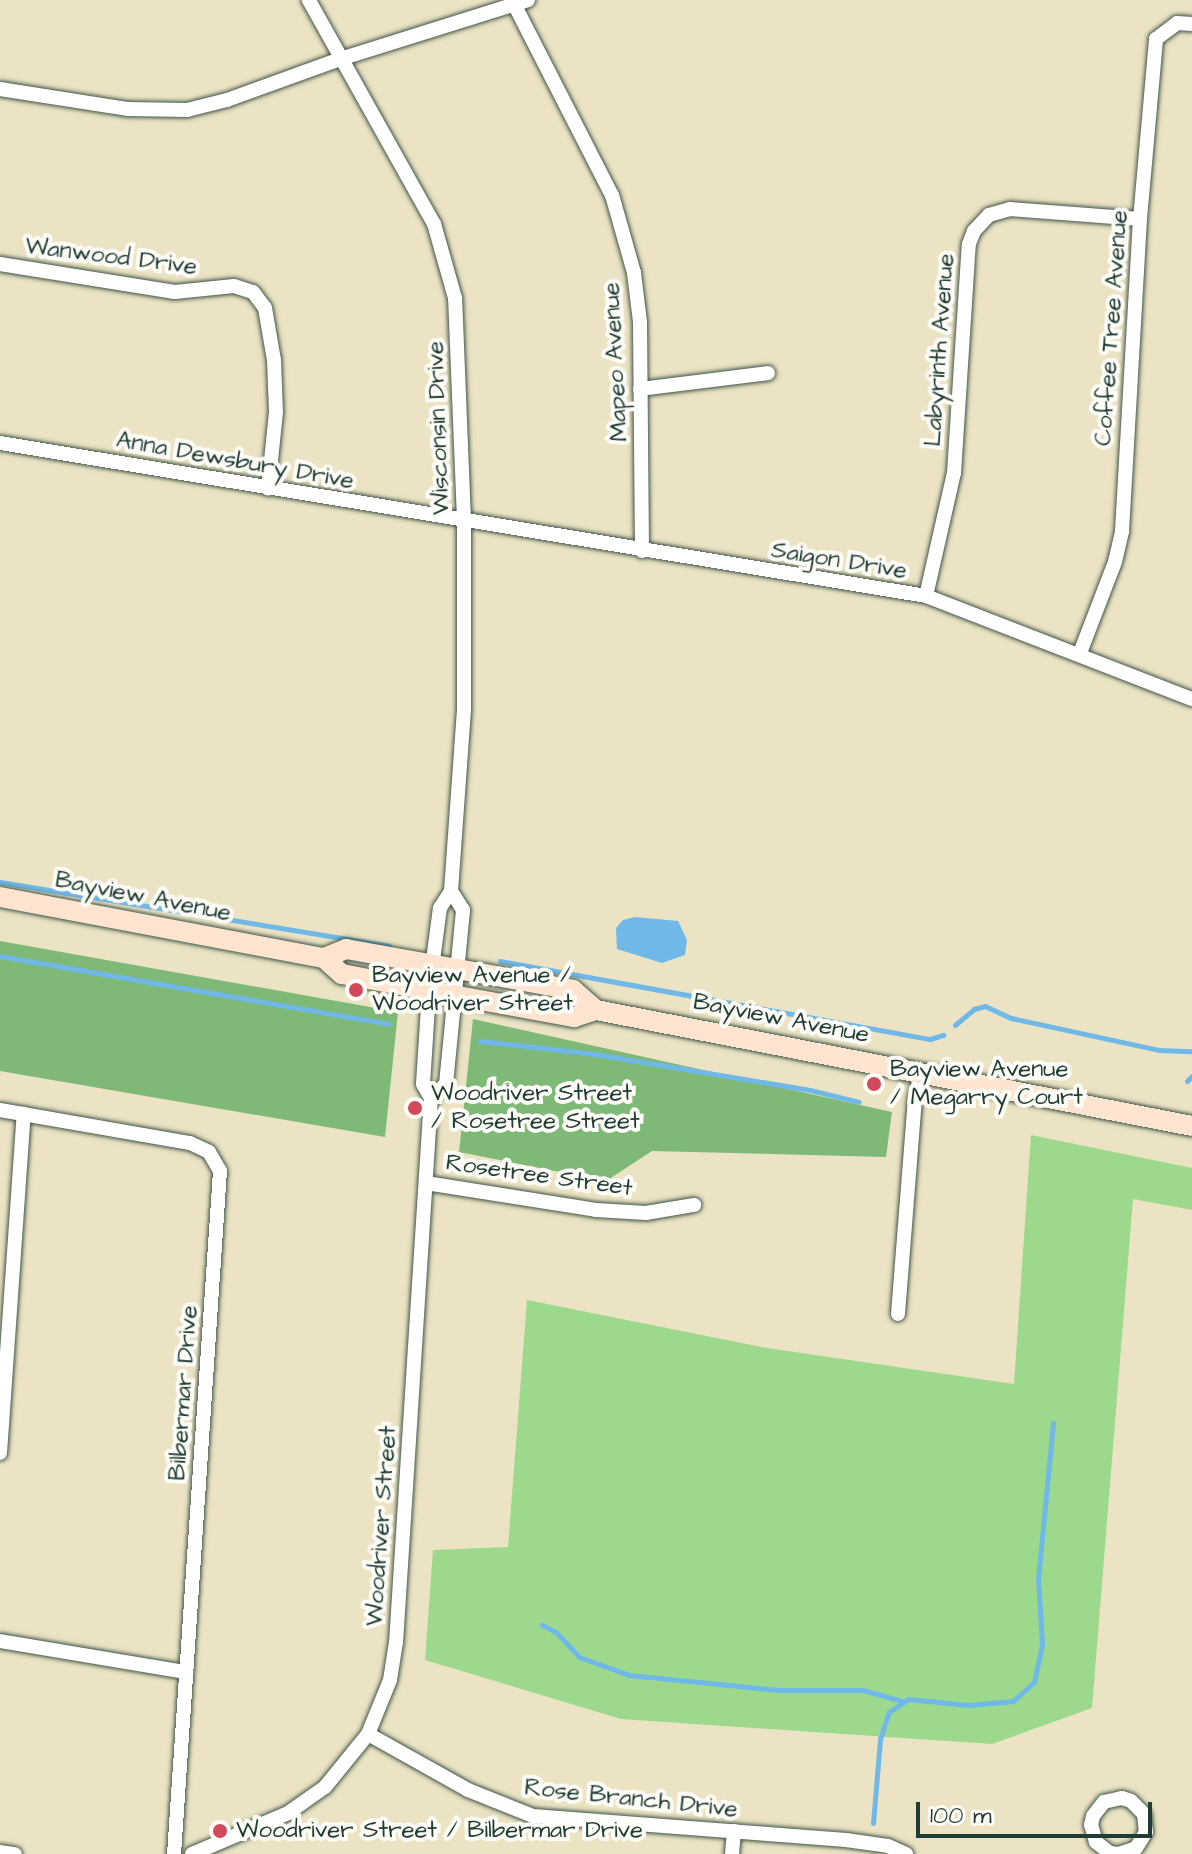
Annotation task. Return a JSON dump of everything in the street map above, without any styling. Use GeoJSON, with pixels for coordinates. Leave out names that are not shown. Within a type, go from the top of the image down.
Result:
{"type":"FeatureCollection","features":[{"type":"Feature","properties":{"kind":"main road","name":"Bayview Avenue"},"geometry":{"type":"LineString","coordinates":[[0,897],[324,958],[342,974],[429,991],[574,1017],[596,1010],[1192,1126]]}},
{"type":"Feature","properties":{"kind":"main road","name":"Bayview Avenue"},"geometry":{"type":"LineString","coordinates":[[324,958],[346,949],[573,990],[596,1010]]}},
{"type":"Feature","properties":{"kind":"street","name":"Wisconsin Drive"},"geometry":{"type":"LineString","coordinates":[[309,0],[429,213],[447,266],[458,316],[464,520],[464,708],[451,891],[440,908],[431,965]]}},
{"type":"Feature","properties":{"kind":"street"},"geometry":{"type":"LineString","coordinates":[[0,89],[128,109],[171,111],[227,100],[340,59],[518,2]]}},
{"type":"Feature","properties":{"kind":"street","name":"Mapeo Avenue"},"geometry":{"type":"LineString","coordinates":[[518,2],[612,195],[636,284],[642,551]]}},
{"type":"Feature","properties":{"kind":"street","name":"Coffee Tree Avenue"},"geometry":{"type":"LineString","coordinates":[[1080,653],[1110,577],[1122,531],[1140,219],[1156,39],[1177,23],[1192,24]]}},
{"type":"Feature","properties":{"kind":"street","name":"Labyrinth Avenue"},"geometry":{"type":"LineString","coordinates":[[926,596],[955,460],[969,244],[974,231],[989,215],[1007,209],[1140,219]]}},
{"type":"Feature","properties":{"kind":"street","name":"Wanwood Drive"},"geometry":{"type":"LineString","coordinates":[[0,264],[175,292],[234,286],[255,294],[265,308],[274,360],[276,412],[268,489]]}},
{"type":"Feature","properties":{"kind":"street"},"geometry":{"type":"LineString","coordinates":[[640,389],[768,373]]}},
{"type":"Feature","properties":{"kind":"street","name":"Anna Dewsbury Drive"},"geometry":{"type":"LineString","coordinates":[[0,443],[464,520]]}},
{"type":"Feature","properties":{"kind":"street","name":"Saigon Drive"},"geometry":{"type":"LineString","coordinates":[[464,520],[926,596],[1080,653],[1192,699]]}},
{"type":"Feature","properties":{"kind":"street","name":"Wisconsin Drive"},"geometry":{"type":"LineString","coordinates":[[451,891],[463,910],[455,995]]}},
{"type":"Feature","properties":{"kind":"street","name":"Woodriver Street"},"geometry":{"type":"LineString","coordinates":[[192,1854],[256,1828],[310,1799],[345,1765],[368,1734],[383,1700],[394,1661],[431,1098],[423,1084],[431,965]]}},
{"type":"Feature","properties":{"kind":"street","name":"Woodriver Street"},"geometry":{"type":"LineString","coordinates":[[431,1098],[446,1084],[455,995]]}},
{"type":"Feature","properties":{"kind":"street"},"geometry":{"type":"LineString","coordinates":[[898,1314],[915,1099],[921,1073]]}},
{"type":"Feature","properties":{"kind":"street","name":"Bilbermar Drive"},"geometry":{"type":"LineString","coordinates":[[0,1110],[190,1143],[209,1152],[220,1171],[174,1854]]}},
{"type":"Feature","properties":{"kind":"street"},"geometry":{"type":"LineString","coordinates":[[0,1453],[24,1114]]}},
{"type":"Feature","properties":{"kind":"street","name":"Rosetree Street"},"geometry":{"type":"LineString","coordinates":[[426,1183],[596,1210],[646,1213],[694,1205]]}},
{"type":"Feature","properties":{"kind":"street"},"geometry":{"type":"LineString","coordinates":[[0,1641],[186,1672]]}},
{"type":"Feature","properties":{"kind":"street","name":"Rose Branch Drive"},"geometry":{"type":"LineString","coordinates":[[368,1734],[468,1790],[533,1816],[846,1840],[888,1846],[906,1854]]}},
{"type":"Feature","properties":{"kind":"street"},"geometry":{"type":"LineString","coordinates":[[732,1854],[734,1831]]}},
{"type":"Feature","properties":{"kind":"street"},"geometry":{"type":"LineString","coordinates":[[0,1852],[15,1854]]}},
{"type":"Feature","properties":{"kind":"green space"},"geometry":{"type":"Polygon","coordinates":[[[0,941],[398,1012],[385,1137],[0,1071],[0,941]]]}},
{"type":"Feature","properties":{"kind":"green space"},"geometry":{"type":"Polygon","coordinates":[[[473,1019],[892,1112],[886,1157],[652,1151],[606,1181],[459,1152],[473,1019]]]}},
{"type":"Feature","properties":{"kind":"green space"},"geometry":{"type":"Polygon","coordinates":[[[1031,1135],[1192,1168],[1192,1210],[1133,1199],[1092,1708],[992,1744],[621,1719],[425,1660],[433,1550],[508,1547],[527,1300],[767,1348],[1014,1384],[1031,1135]]]}},
{"type":"Feature","properties":{"kind":"water"},"geometry":{"type":"Polygon","coordinates":[[[635,917],[678,921],[687,940],[685,955],[662,963],[617,949],[616,928],[623,920],[635,917]]]}},
{"type":"Feature","properties":{"kind":"waterway"},"geometry":{"type":"LineString","coordinates":[[0,882],[389,946]]}},
{"type":"Feature","properties":{"kind":"waterway"},"geometry":{"type":"LineString","coordinates":[[0,956],[389,1024]]}},
{"type":"Feature","properties":{"kind":"waterway"},"geometry":{"type":"LineString","coordinates":[[500,961],[930,1039],[943,1035]]}},
{"type":"Feature","properties":{"kind":"waterway"},"geometry":{"type":"LineString","coordinates":[[955,1025],[974,1009],[985,1006],[1011,1018],[1159,1050],[1192,1051]]}},
{"type":"Feature","properties":{"kind":"waterway"},"geometry":{"type":"LineString","coordinates":[[480,1041],[595,1054],[810,1090],[859,1102]]}},
{"type":"Feature","properties":{"kind":"waterway"},"geometry":{"type":"LineString","coordinates":[[1187,1081],[1192,1076]]}},
{"type":"Feature","properties":{"kind":"waterway"},"geometry":{"type":"LineString","coordinates":[[873,1823],[880,1739],[889,1712],[908,1699],[969,1705],[1013,1701],[1034,1682],[1042,1644],[1038,1579],[1053,1423]]}},
{"type":"Feature","properties":{"kind":"waterway"},"geometry":{"type":"LineString","coordinates":[[542,1625],[556,1632],[579,1657],[629,1675],[778,1690],[863,1690],[902,1701]]}},
{"type":"Feature","properties":{"kind":"place","name":"Bayview Avenue / Woodriver Street"},"geometry":{"type":"Point","coordinates":[356,990]}},
{"type":"Feature","properties":{"kind":"place","name":"Bayview Avenue / Megarry Court"},"geometry":{"type":"Point","coordinates":[874,1084]}},
{"type":"Feature","properties":{"kind":"place","name":"Woodriver Street / Rosetree Street"},"geometry":{"type":"Point","coordinates":[415,1108]}},
{"type":"Feature","properties":{"kind":"place","name":"Woodriver Street / Bilbermar Drive"},"geometry":{"type":"Point","coordinates":[220,1831]}}]}
